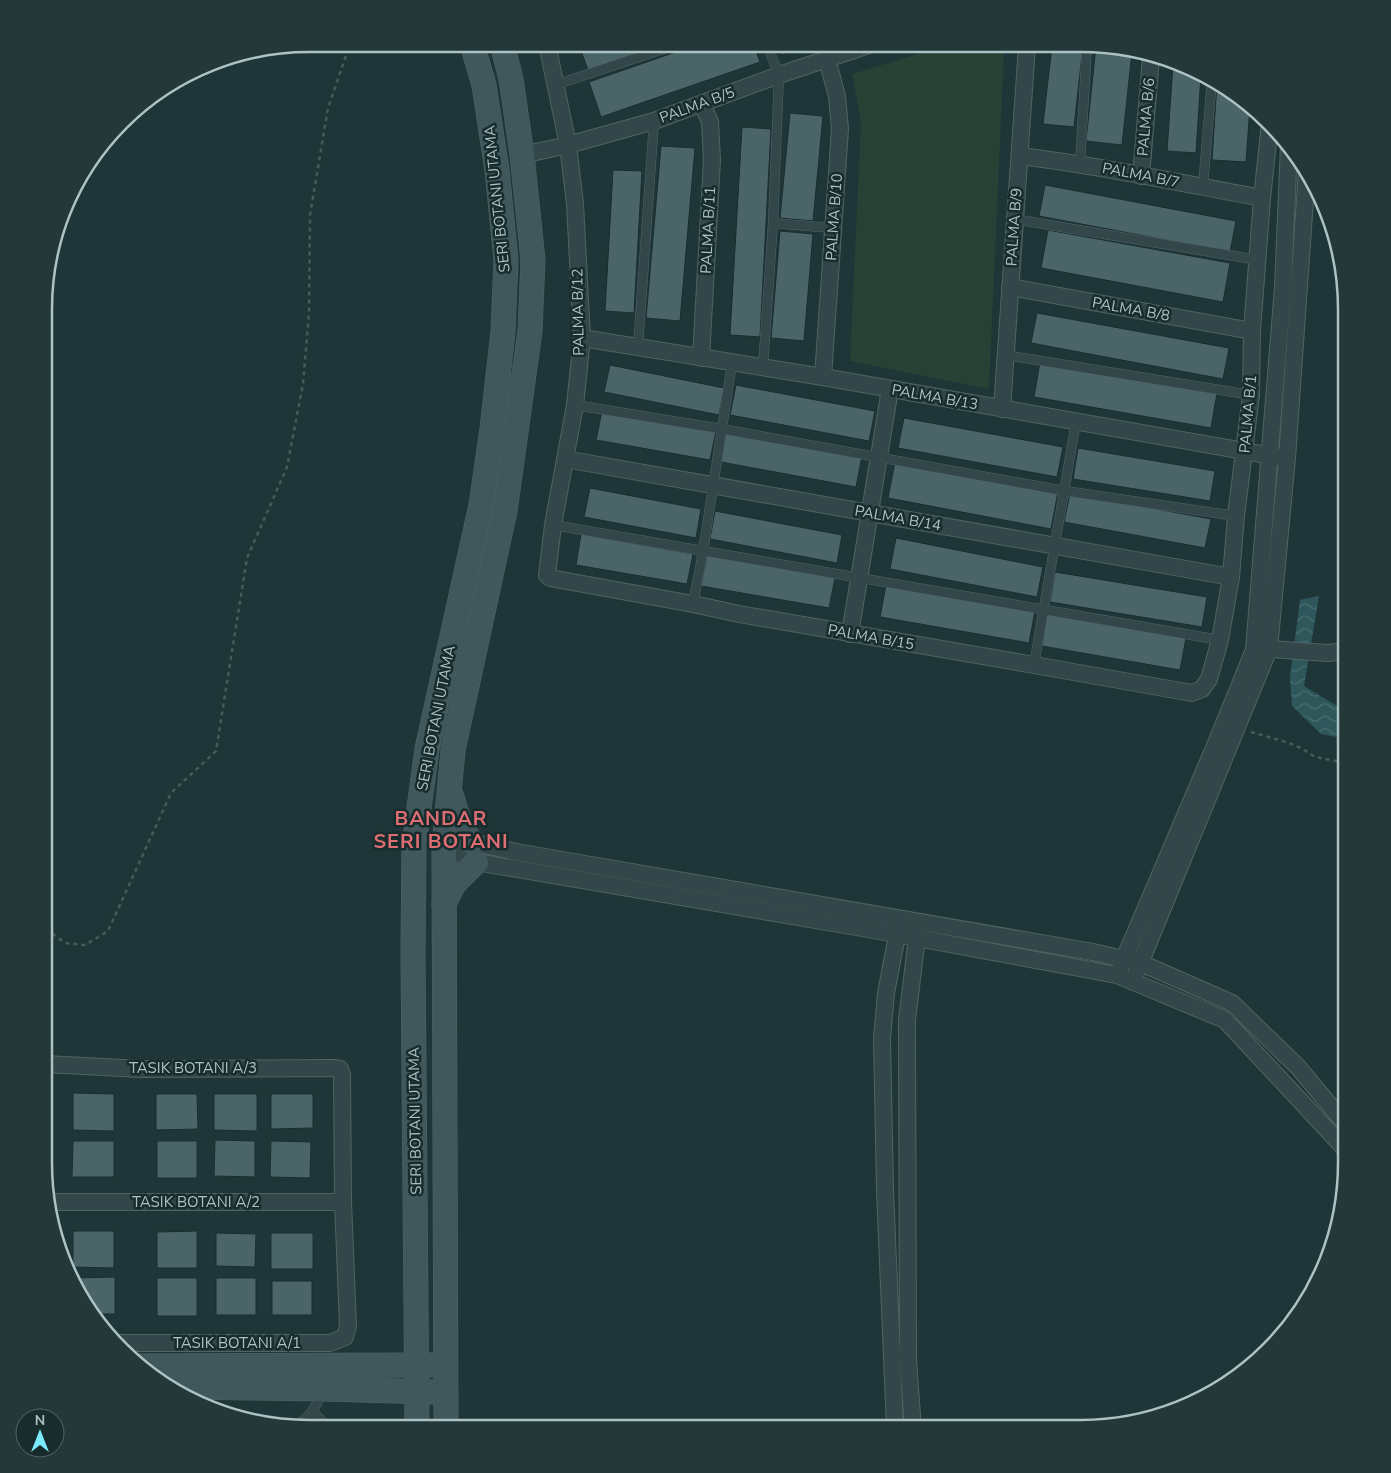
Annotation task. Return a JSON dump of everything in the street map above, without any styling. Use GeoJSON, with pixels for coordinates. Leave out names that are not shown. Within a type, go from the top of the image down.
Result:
{"type":"FeatureCollection","features":[{"type":"Feature","properties":{"kind":"main road","name":"SERI BOTANI UTAMA"},"geometry":{"type":"LineString","coordinates":[[417,1420],[414,846],[427,749],[481,505],[503,332],[506,260],[497,170],[484,85],[474,52]]}},
{"type":"Feature","properties":{"kind":"main road","name":"SERI BOTANI UTAMA"},"geometry":{"type":"LineString","coordinates":[[446,1420],[444,846],[453,750],[505,511],[530,331],[532,260],[522,155],[510,78],[504,52]]}},
{"type":"Feature","properties":{"kind":"main road"},"geometry":{"type":"LineString","coordinates":[[413,872],[425,858],[444,846],[435,839],[430,826],[426,808],[424,772]]}},
{"type":"Feature","properties":{"kind":"main road"},"geometry":{"type":"LineString","coordinates":[[444,904],[474,852],[460,824],[449,788]]}},
{"type":"Feature","properties":{"kind":"main road"},"geometry":{"type":"LineString","coordinates":[[181,1386],[325,1378],[417,1365],[446,1364]]}},
{"type":"Feature","properties":{"kind":"main road"},"geometry":{"type":"LineString","coordinates":[[153,1367],[325,1378],[417,1392],[446,1392]]}},
{"type":"Feature","properties":{"kind":"street","name":"PALMA B/12"},"geometry":{"type":"LineString","coordinates":[[549,52],[568,146],[575,204],[582,338],[575,405],[547,575],[550,578]]}},
{"type":"Feature","properties":{"kind":"street","name":"PALMA B/5"},"geometry":{"type":"LineString","coordinates":[[522,155],[568,146],[654,121],[779,75],[848,52]]}},
{"type":"Feature","properties":{"kind":"street","name":"PALMA B/9"},"geometry":{"type":"LineString","coordinates":[[1002,409],[1027,52]]}},
{"type":"Feature","properties":{"kind":"street","name":"PALMA B/10"},"geometry":{"type":"LineString","coordinates":[[823,377],[840,129],[837,96],[828,59]]}},
{"type":"Feature","properties":{"kind":"street","name":"PALMA B/6"},"geometry":{"type":"LineString","coordinates":[[1141,176],[1151,62]]}},
{"type":"Feature","properties":{"kind":"street","name":"PALMA B/11"},"geometry":{"type":"LineString","coordinates":[[701,358],[712,160],[710,122],[702,104]]}},
{"type":"Feature","properties":{"kind":"street","name":"PALMA B/1"},"geometry":{"type":"LineString","coordinates":[[1192,694],[1202,689],[1210,679],[1220,640],[1231,578],[1236,516],[1251,395],[1252,331],[1269,134]]}},
{"type":"Feature","properties":{"kind":"street","name":"PALMA B/7"},"geometry":{"type":"LineString","coordinates":[[1020,156],[1080,163],[1262,198]]}},
{"type":"Feature","properties":{"kind":"street"},"geometry":{"type":"LineString","coordinates":[[1125,978],[1125,958],[1254,650],[1283,287],[1288,158]]}},
{"type":"Feature","properties":{"kind":"street"},"geometry":{"type":"LineString","coordinates":[[1125,978],[1141,963],[1238,728],[1277,650],[1287,458],[1306,185]]}},
{"type":"Feature","properties":{"kind":"street","name":"PALMA B/8"},"geometry":{"type":"LineString","coordinates":[[1010,287],[1252,331]]}},
{"type":"Feature","properties":{"kind":"street","name":"PALMA B/13"},"geometry":{"type":"LineString","coordinates":[[582,338],[823,377],[1287,458]]}},
{"type":"Feature","properties":{"kind":"street"},"geometry":{"type":"LineString","coordinates":[[850,634],[890,389]]}},
{"type":"Feature","properties":{"kind":"street","name":"PALMA B/14"},"geometry":{"type":"LineString","coordinates":[[565,459],[1231,578]]}},
{"type":"Feature","properties":{"kind":"street","name":"PALMA B/15"},"geometry":{"type":"LineString","coordinates":[[550,578],[738,614],[1034,664],[1192,694]]}},
{"type":"Feature","properties":{"kind":"street"},"geometry":{"type":"LineString","coordinates":[[1277,650],[1338,652]]}},
{"type":"Feature","properties":{"kind":"street"},"geometry":{"type":"LineString","coordinates":[[444,846],[1125,978],[1225,1020],[1338,1141]]}},
{"type":"Feature","properties":{"kind":"street"},"geometry":{"type":"LineString","coordinates":[[474,852],[516,852],[1125,958],[1141,963],[1232,1003],[1298,1067],[1338,1115]]}},
{"type":"Feature","properties":{"kind":"street"},"geometry":{"type":"LineString","coordinates":[[896,1420],[885,1190],[882,1038],[886,993],[900,918]]}},
{"type":"Feature","properties":{"kind":"street"},"geometry":{"type":"LineString","coordinates":[[912,1420],[908,1360],[908,1020],[919,922]]}},
{"type":"Feature","properties":{"kind":"street"},"geometry":{"type":"LineString","coordinates":[[1093,952],[1119,945],[1136,932]]}},
{"type":"Feature","properties":{"kind":"street"},"geometry":{"type":"LineString","coordinates":[[1153,935],[1154,953],[1161,972]]}},
{"type":"Feature","properties":{"kind":"street","name":"TASIK BOTANI A/3"},"geometry":{"type":"LineString","coordinates":[[52,1064],[141,1069],[340,1069],[342,1075],[343,1202]]}},
{"type":"Feature","properties":{"kind":"street","name":"TASIK BOTANI A/2"},"geometry":{"type":"LineString","coordinates":[[56,1202],[343,1202]]}},
{"type":"Feature","properties":{"kind":"street","name":"TASIK BOTANI A/1"},"geometry":{"type":"LineString","coordinates":[[126,1343],[330,1343],[345,1337],[348,1326],[343,1202]]}},
{"type":"Feature","properties":{"kind":"lane"},"geometry":{"type":"LineString","coordinates":[[555,85],[654,52]]}},
{"type":"Feature","properties":{"kind":"lane"},"geometry":{"type":"LineString","coordinates":[[763,367],[773,224],[779,75],[770,52]]}},
{"type":"Feature","properties":{"kind":"lane"},"geometry":{"type":"LineString","coordinates":[[1080,163],[1087,52]]}},
{"type":"Feature","properties":{"kind":"lane"},"geometry":{"type":"LineString","coordinates":[[1203,187],[1211,88]]}},
{"type":"Feature","properties":{"kind":"lane"},"geometry":{"type":"LineString","coordinates":[[638,347],[654,121]]}},
{"type":"Feature","properties":{"kind":"lane"},"geometry":{"type":"LineString","coordinates":[[1014,219],[1258,260]]}},
{"type":"Feature","properties":{"kind":"lane"},"geometry":{"type":"LineString","coordinates":[[773,224],[832,228]]}},
{"type":"Feature","properties":{"kind":"lane"},"geometry":{"type":"LineString","coordinates":[[1005,355],[1251,395]]}},
{"type":"Feature","properties":{"kind":"lane"},"geometry":{"type":"LineString","coordinates":[[693,604],[703,552],[732,363]]}},
{"type":"Feature","properties":{"kind":"lane"},"geometry":{"type":"LineString","coordinates":[[575,405],[722,429],[1064,491],[1236,516]]}},
{"type":"Feature","properties":{"kind":"lane"},"geometry":{"type":"LineString","coordinates":[[1034,664],[1076,422]]}},
{"type":"Feature","properties":{"kind":"lane"},"geometry":{"type":"LineString","coordinates":[[554,525],[1220,640]]}},
{"type":"Feature","properties":{"kind":"lane"},"geometry":{"type":"LineString","coordinates":[[303,1420],[313,1412],[325,1378]]}},
{"type":"Feature","properties":{"kind":"lane"},"geometry":{"type":"LineString","coordinates":[[313,1412],[321,1420]]}},
{"type":"Feature","properties":{"kind":"path"},"geometry":{"type":"LineString","coordinates":[[52,933],[65,943],[85,945],[108,931],[171,793],[216,751],[247,558],[286,467],[303,384],[309,313],[310,215],[328,108],[347,52]]}},
{"type":"Feature","properties":{"kind":"path"},"geometry":{"type":"LineString","coordinates":[[1238,728],[1289,742],[1315,757],[1338,761]]}},
{"type":"Feature","properties":{"kind":"green space"},"geometry":{"type":"Polygon","coordinates":[[[924,52],[1004,52],[989,389],[850,361],[861,122],[852,74],[924,52]]]}},
{"type":"Feature","properties":{"kind":"water"},"geometry":{"type":"Polygon","coordinates":[[[1319,596],[1304,686],[1338,707],[1338,737],[1321,734],[1292,706],[1290,677],[1300,600],[1319,596]]]}},
{"type":"Feature","properties":{"kind":"building"},"geometry":{"type":"Polygon","coordinates":[[[582,52],[641,52],[588,70],[582,52]]]}},
{"type":"Feature","properties":{"kind":"building"},"geometry":{"type":"Polygon","coordinates":[[[676,52],[756,52],[760,62],[601,117],[589,82],[676,52]]]}},
{"type":"Feature","properties":{"kind":"building"},"geometry":{"type":"Polygon","coordinates":[[[1051,52],[1082,52],[1074,127],[1043,124],[1051,52]]]}},
{"type":"Feature","properties":{"kind":"building"},"geometry":{"type":"Polygon","coordinates":[[[1095,53],[1131,57],[1122,145],[1086,141],[1095,53]]]}},
{"type":"Feature","properties":{"kind":"building"},"geometry":{"type":"Polygon","coordinates":[[[1173,69],[1201,82],[1196,153],[1167,151],[1173,69]]]}},
{"type":"Feature","properties":{"kind":"building"},"geometry":{"type":"Polygon","coordinates":[[[1216,91],[1249,115],[1246,162],[1212,160],[1216,91]]]}},
{"type":"Feature","properties":{"kind":"building"},"geometry":{"type":"Polygon","coordinates":[[[790,113],[823,116],[813,221],[780,218],[790,113]]]}},
{"type":"Feature","properties":{"kind":"building"},"geometry":{"type":"Polygon","coordinates":[[[742,127],[771,129],[760,337],[730,335],[742,127]]]}},
{"type":"Feature","properties":{"kind":"building"},"geometry":{"type":"Polygon","coordinates":[[[661,146],[695,148],[680,321],[646,318],[661,146]]]}},
{"type":"Feature","properties":{"kind":"building"},"geometry":{"type":"Polygon","coordinates":[[[613,170],[642,171],[634,313],[605,311],[613,170]]]}},
{"type":"Feature","properties":{"kind":"building"},"geometry":{"type":"Polygon","coordinates":[[[1045,185],[1236,221],[1230,252],[1039,216],[1045,185]]]}},
{"type":"Feature","properties":{"kind":"building"},"geometry":{"type":"Polygon","coordinates":[[[1048,230],[1230,263],[1223,302],[1041,268],[1048,230]]]}},
{"type":"Feature","properties":{"kind":"building"},"geometry":{"type":"Polygon","coordinates":[[[780,231],[813,234],[804,341],[771,338],[780,231]]]}},
{"type":"Feature","properties":{"kind":"building"},"geometry":{"type":"Polygon","coordinates":[[[1037,313],[1229,348],[1223,379],[1031,343],[1037,313]]]}},
{"type":"Feature","properties":{"kind":"building"},"geometry":{"type":"Polygon","coordinates":[[[1040,362],[1217,393],[1211,428],[1034,397],[1040,362]]]}},
{"type":"Feature","properties":{"kind":"building"},"geometry":{"type":"Polygon","coordinates":[[[610,365],[724,388],[719,415],[604,392],[610,365]]]}},
{"type":"Feature","properties":{"kind":"building"},"geometry":{"type":"Polygon","coordinates":[[[736,385],[875,411],[869,441],[730,415],[736,385]]]}},
{"type":"Feature","properties":{"kind":"building"},"geometry":{"type":"Polygon","coordinates":[[[602,411],[716,431],[710,460],[596,440],[602,411]]]}},
{"type":"Feature","properties":{"kind":"building"},"geometry":{"type":"Polygon","coordinates":[[[904,418],[1063,447],[1057,477],[898,448],[904,418]]]}},
{"type":"Feature","properties":{"kind":"building"},"geometry":{"type":"Polygon","coordinates":[[[726,432],[862,456],[856,487],[721,462],[726,432]]]}},
{"type":"Feature","properties":{"kind":"building"},"geometry":{"type":"Polygon","coordinates":[[[1078,448],[1215,471],[1210,501],[1073,479],[1078,448]]]}},
{"type":"Feature","properties":{"kind":"building"},"geometry":{"type":"Polygon","coordinates":[[[895,462],[1058,492],[1051,529],[888,498],[895,462]]]}},
{"type":"Feature","properties":{"kind":"building"},"geometry":{"type":"Polygon","coordinates":[[[590,488],[701,509],[696,538],[584,517],[590,488]]]}},
{"type":"Feature","properties":{"kind":"building"},"geometry":{"type":"Polygon","coordinates":[[[1070,493],[1211,519],[1205,548],[1064,522],[1070,493]]]}},
{"type":"Feature","properties":{"kind":"building"},"geometry":{"type":"Polygon","coordinates":[[[715,511],[842,535],[837,563],[710,539],[715,511]]]}},
{"type":"Feature","properties":{"kind":"building"},"geometry":{"type":"Polygon","coordinates":[[[581,534],[693,554],[687,584],[576,565],[581,534]]]}},
{"type":"Feature","properties":{"kind":"building"},"geometry":{"type":"Polygon","coordinates":[[[896,538],[1043,567],[1037,597],[890,569],[896,538]]]}},
{"type":"Feature","properties":{"kind":"building"},"geometry":{"type":"Polygon","coordinates":[[[707,555],[835,578],[829,608],[701,586],[707,555]]]}},
{"type":"Feature","properties":{"kind":"building"},"geometry":{"type":"Polygon","coordinates":[[[1055,572],[1207,597],[1202,627],[1050,602],[1055,572]]]}},
{"type":"Feature","properties":{"kind":"building"},"geometry":{"type":"Polygon","coordinates":[[[886,585],[1035,611],[1029,643],[880,617],[886,585]]]}},
{"type":"Feature","properties":{"kind":"building"},"geometry":{"type":"Polygon","coordinates":[[[1047,614],[1186,638],[1180,670],[1042,646],[1047,614]]]}},
{"type":"Feature","properties":{"kind":"building"},"geometry":{"type":"Polygon","coordinates":[[[73,1093],[114,1094],[114,1131],[73,1130],[73,1093]]]}},
{"type":"Feature","properties":{"kind":"building"},"geometry":{"type":"Polygon","coordinates":[[[156,1094],[197,1094],[198,1129],[156,1130],[156,1094]]]}},
{"type":"Feature","properties":{"kind":"building"},"geometry":{"type":"Polygon","coordinates":[[[214,1094],[257,1094],[257,1131],[214,1130],[214,1094]]]}},
{"type":"Feature","properties":{"kind":"building"},"geometry":{"type":"Polygon","coordinates":[[[271,1094],[313,1094],[313,1128],[271,1129],[271,1094]]]}},
{"type":"Feature","properties":{"kind":"building"},"geometry":{"type":"Polygon","coordinates":[[[215,1140],[255,1141],[255,1177],[214,1176],[215,1140]]]}},
{"type":"Feature","properties":{"kind":"building"},"geometry":{"type":"Polygon","coordinates":[[[73,1141],[114,1141],[114,1177],[72,1177],[73,1141]]]}},
{"type":"Feature","properties":{"kind":"building"},"geometry":{"type":"Polygon","coordinates":[[[157,1141],[197,1141],[197,1178],[157,1178],[157,1141]]]}},
{"type":"Feature","properties":{"kind":"building"},"geometry":{"type":"Polygon","coordinates":[[[271,1141],[311,1142],[310,1178],[270,1177],[271,1141]]]}},
{"type":"Feature","properties":{"kind":"building"},"geometry":{"type":"Polygon","coordinates":[[[73,1231],[114,1231],[114,1268],[74,1267],[73,1231]]]}},
{"type":"Feature","properties":{"kind":"building"},"geometry":{"type":"Polygon","coordinates":[[[197,1231],[197,1268],[157,1268],[157,1232],[197,1231]]]}},
{"type":"Feature","properties":{"kind":"building"},"geometry":{"type":"Polygon","coordinates":[[[216,1233],[256,1234],[255,1267],[216,1266],[216,1233]]]}},
{"type":"Feature","properties":{"kind":"building"},"geometry":{"type":"Polygon","coordinates":[[[271,1233],[313,1233],[313,1269],[271,1269],[271,1233]]]}},
{"type":"Feature","properties":{"kind":"building"},"geometry":{"type":"Polygon","coordinates":[[[115,1277],[115,1314],[102,1314],[79,1278],[115,1277]]]}},
{"type":"Feature","properties":{"kind":"building"},"geometry":{"type":"Polygon","coordinates":[[[157,1278],[197,1278],[197,1316],[157,1316],[157,1278]]]}},
{"type":"Feature","properties":{"kind":"building"},"geometry":{"type":"Polygon","coordinates":[[[216,1278],[256,1278],[256,1315],[216,1315],[216,1278]]]}},
{"type":"Feature","properties":{"kind":"building"},"geometry":{"type":"Polygon","coordinates":[[[272,1281],[312,1281],[312,1315],[272,1315],[272,1281]]]}},
{"type":"Feature","properties":{"kind":"district","name":"BANDAR SERI BOTANI"},"geometry":{"type":"Point","coordinates":[441,830]}}]}
